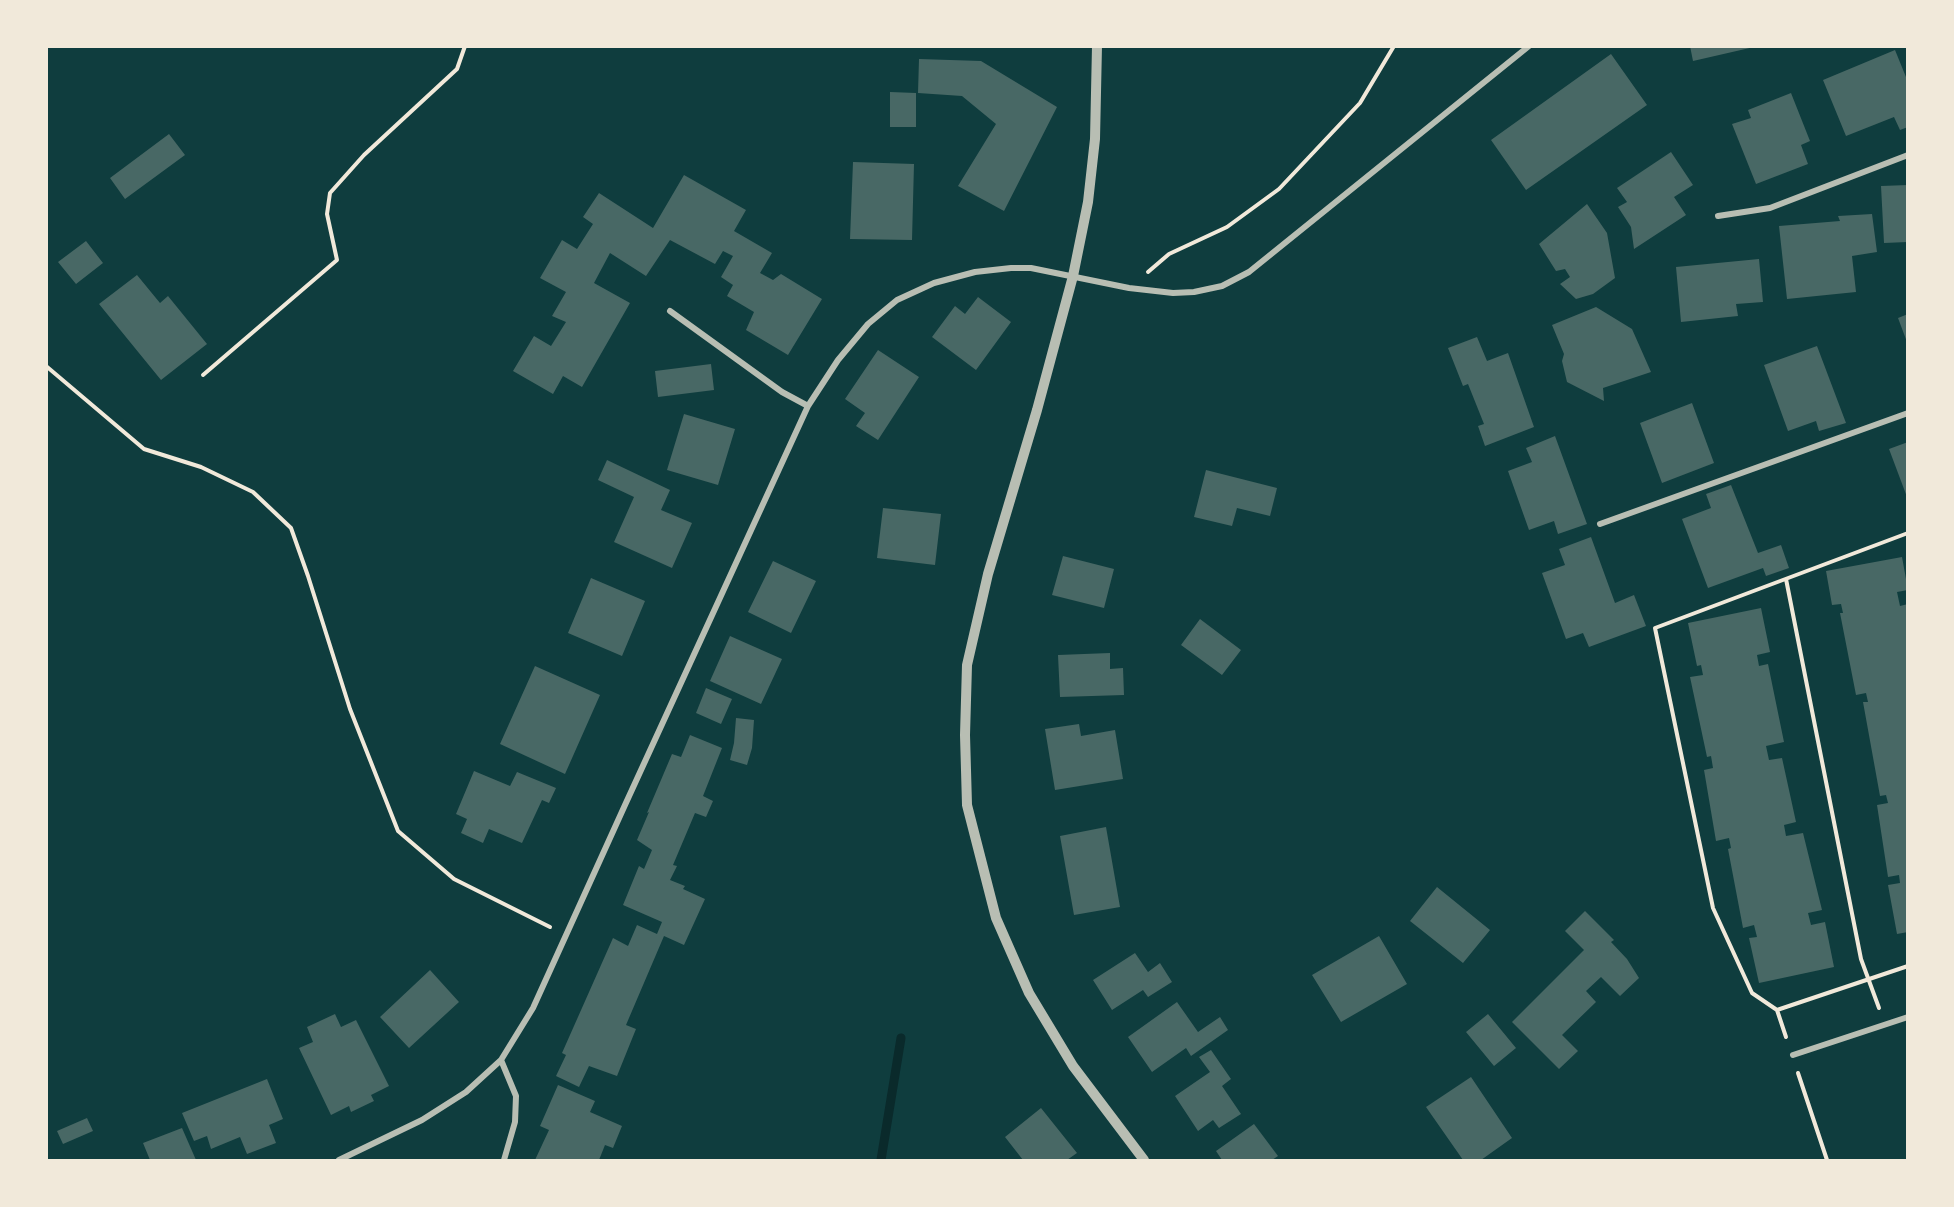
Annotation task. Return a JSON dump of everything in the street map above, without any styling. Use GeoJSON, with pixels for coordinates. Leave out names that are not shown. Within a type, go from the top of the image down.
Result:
{"type":"FeatureCollection","features":[{"type":"Feature","properties":{"kind":"street"},"geometry":{"type":"LineString","coordinates":[[1097,46],[1095,139],[1088,202],[1073,276],[1037,410],[988,574],[967,665],[965,735],[967,805],[996,918],[1029,993],[1073,1066],[1144,1161]]}},
{"type":"Feature","properties":{"kind":"street"},"geometry":{"type":"LineString","coordinates":[[339,1161],[422,1120],[466,1092],[501,1060],[533,1008],[808,406],[838,360],[868,324],[897,300],[934,284],[975,272],[1011,268],[1031,268],[1129,288],[1173,293],[1194,292],[1222,286],[1249,272],[1529,46]]}},
{"type":"Feature","properties":{"kind":"street"},"geometry":{"type":"LineString","coordinates":[[1718,216],[1770,208],[1908,155]]}},
{"type":"Feature","properties":{"kind":"street"},"geometry":{"type":"LineString","coordinates":[[670,311],[782,392],[808,406]]}},
{"type":"Feature","properties":{"kind":"street"},"geometry":{"type":"LineString","coordinates":[[1600,524],[1908,413]]}},
{"type":"Feature","properties":{"kind":"street"},"geometry":{"type":"LineString","coordinates":[[1793,1055],[1908,1017]]}},
{"type":"Feature","properties":{"kind":"street"},"geometry":{"type":"LineString","coordinates":[[501,1060],[516,1096],[514,1122],[504,1161]]}},
{"type":"Feature","properties":{"kind":"path"},"geometry":{"type":"LineString","coordinates":[[203,375],[337,260],[327,214],[330,193],[364,155],[457,69],[465,46]]}},
{"type":"Feature","properties":{"kind":"path"},"geometry":{"type":"LineString","coordinates":[[1129,288],[1169,254],[1227,227],[1279,189],[1360,102],[1394,46]]}},
{"type":"Feature","properties":{"kind":"path"},"geometry":{"type":"LineString","coordinates":[[46,366],[144,449],[201,466],[253,492],[291,528],[350,709],[398,831],[454,879],[567,935]]}},
{"type":"Feature","properties":{"kind":"path"},"geometry":{"type":"LineString","coordinates":[[1827,1161],[1777,1010],[1752,993],[1713,908],[1654,628],[1908,533]]}},
{"type":"Feature","properties":{"kind":"path"},"geometry":{"type":"LineString","coordinates":[[1786,579],[1861,959],[1885,1024]]}},
{"type":"Feature","properties":{"kind":"path"},"geometry":{"type":"LineString","coordinates":[[1777,1010],[1908,966]]}},
{"type":"Feature","properties":{"kind":"building"},"geometry":{"type":"Polygon","coordinates":[[[1690,46],[1754,46],[1754,47],[1693,61],[1690,46]]]}},
{"type":"Feature","properties":{"kind":"building"},"geometry":{"type":"Polygon","coordinates":[[[1895,50],[1908,82],[1908,127],[1900,130],[1894,117],[1846,136],[1823,80],[1895,50]]]}},
{"type":"Feature","properties":{"kind":"building"},"geometry":{"type":"Polygon","coordinates":[[[1611,54],[1647,105],[1526,190],[1491,140],[1611,54]]]}},
{"type":"Feature","properties":{"kind":"building"},"geometry":{"type":"Polygon","coordinates":[[[919,59],[981,61],[1057,107],[1004,211],[958,186],[996,124],[962,96],[918,93],[919,59]]]}},
{"type":"Feature","properties":{"kind":"building"},"geometry":{"type":"Polygon","coordinates":[[[890,92],[916,93],[916,127],[890,127],[890,92]]]}},
{"type":"Feature","properties":{"kind":"building"},"geometry":{"type":"Polygon","coordinates":[[[1791,93],[1810,141],[1801,145],[1808,164],[1756,184],[1732,124],[1751,118],[1748,110],[1791,93]]]}},
{"type":"Feature","properties":{"kind":"building"},"geometry":{"type":"Polygon","coordinates":[[[169,134],[185,155],[125,199],[110,178],[169,134]]]}},
{"type":"Feature","properties":{"kind":"building"},"geometry":{"type":"Polygon","coordinates":[[[1671,152],[1693,185],[1674,197],[1686,215],[1634,249],[1631,227],[1618,207],[1627,202],[1617,188],[1671,152]]]}},
{"type":"Feature","properties":{"kind":"building"},"geometry":{"type":"Polygon","coordinates":[[[853,162],[914,164],[912,240],[850,239],[853,162]]]}},
{"type":"Feature","properties":{"kind":"building"},"geometry":{"type":"Polygon","coordinates":[[[684,175],[746,210],[734,231],[772,253],[760,273],[773,280],[781,274],[822,299],[788,355],[746,330],[754,312],[727,296],[733,285],[721,277],[733,256],[723,251],[715,264],[670,240],[646,276],[610,253],[594,283],[630,303],[582,387],[563,376],[553,394],[513,371],[534,336],[551,346],[566,322],[552,316],[566,292],[540,278],[562,240],[577,249],[593,224],[583,217],[599,193],[653,228],[684,175]]]}},
{"type":"Feature","properties":{"kind":"building"},"geometry":{"type":"Polygon","coordinates":[[[1908,185],[1908,242],[1884,243],[1881,186],[1908,185]]]}},
{"type":"Feature","properties":{"kind":"building"},"geometry":{"type":"Polygon","coordinates":[[[1587,204],[1607,233],[1615,278],[1593,294],[1576,299],[1560,284],[1570,277],[1565,269],[1556,271],[1539,244],[1587,204]]]}},
{"type":"Feature","properties":{"kind":"building"},"geometry":{"type":"Polygon","coordinates":[[[1872,214],[1877,252],[1852,256],[1856,292],[1787,299],[1779,226],[1840,221],[1838,216],[1872,214]]]}},
{"type":"Feature","properties":{"kind":"building"},"geometry":{"type":"Polygon","coordinates":[[[86,241],[103,263],[76,284],[58,262],[86,241]]]}},
{"type":"Feature","properties":{"kind":"building"},"geometry":{"type":"Polygon","coordinates":[[[1759,259],[1763,302],[1736,304],[1738,316],[1681,322],[1676,267],[1759,259]]]}},
{"type":"Feature","properties":{"kind":"building"},"geometry":{"type":"Polygon","coordinates":[[[137,275],[160,303],[168,296],[207,344],[161,380],[99,304],[137,275]]]}},
{"type":"Feature","properties":{"kind":"building"},"geometry":{"type":"Polygon","coordinates":[[[978,297],[1011,322],[976,370],[932,337],[955,306],[965,314],[978,297]]]}},
{"type":"Feature","properties":{"kind":"building"},"geometry":{"type":"Polygon","coordinates":[[[1596,307],[1632,329],[1651,372],[1603,388],[1604,401],[1567,382],[1562,361],[1564,354],[1552,325],[1596,307]]]}},
{"type":"Feature","properties":{"kind":"building"},"geometry":{"type":"Polygon","coordinates":[[[1908,314],[1908,342],[1907,342],[1898,318],[1908,314]]]}},
{"type":"Feature","properties":{"kind":"building"},"geometry":{"type":"Polygon","coordinates":[[[1477,337],[1487,361],[1508,353],[1534,427],[1485,446],[1478,426],[1484,424],[1468,384],[1463,386],[1448,348],[1477,337]]]}},
{"type":"Feature","properties":{"kind":"building"},"geometry":{"type":"Polygon","coordinates":[[[1817,346],[1846,423],[1819,431],[1816,421],[1788,431],[1764,365],[1817,346]]]}},
{"type":"Feature","properties":{"kind":"building"},"geometry":{"type":"Polygon","coordinates":[[[878,350],[919,377],[878,440],[856,426],[865,413],[845,399],[878,350]]]}},
{"type":"Feature","properties":{"kind":"building"},"geometry":{"type":"Polygon","coordinates":[[[711,364],[714,390],[658,397],[655,371],[711,364]]]}},
{"type":"Feature","properties":{"kind":"building"},"geometry":{"type":"Polygon","coordinates":[[[1692,403],[1714,463],[1662,483],[1640,423],[1692,403]]]}},
{"type":"Feature","properties":{"kind":"building"},"geometry":{"type":"Polygon","coordinates":[[[684,414],[735,429],[718,485],[667,470],[684,414]]]}},
{"type":"Feature","properties":{"kind":"building"},"geometry":{"type":"Polygon","coordinates":[[[1555,436],[1587,524],[1558,534],[1554,521],[1529,530],[1508,471],[1532,462],[1526,448],[1555,436]]]}},
{"type":"Feature","properties":{"kind":"building"},"geometry":{"type":"Polygon","coordinates":[[[1908,442],[1908,497],[1907,497],[1889,449],[1908,442]]]}},
{"type":"Feature","properties":{"kind":"building"},"geometry":{"type":"Polygon","coordinates":[[[607,460],[670,490],[661,510],[692,523],[672,568],[614,542],[634,497],[598,480],[607,460]]]}},
{"type":"Feature","properties":{"kind":"building"},"geometry":{"type":"Polygon","coordinates":[[[1206,470],[1277,488],[1270,516],[1237,508],[1232,526],[1194,517],[1206,470]]]}},
{"type":"Feature","properties":{"kind":"building"},"geometry":{"type":"Polygon","coordinates":[[[1731,485],[1758,553],[1781,545],[1789,568],[1766,576],[1763,568],[1708,588],[1682,519],[1711,508],[1706,494],[1731,485]]]}},
{"type":"Feature","properties":{"kind":"building"},"geometry":{"type":"Polygon","coordinates":[[[883,508],[941,514],[935,565],[877,558],[883,508]]]}},
{"type":"Feature","properties":{"kind":"building"},"geometry":{"type":"Polygon","coordinates":[[[1591,537],[1615,603],[1634,595],[1646,626],[1589,647],[1583,633],[1566,639],[1542,573],[1565,565],[1559,549],[1591,537]]]}},
{"type":"Feature","properties":{"kind":"building"},"geometry":{"type":"Polygon","coordinates":[[[1063,556],[1114,569],[1104,608],[1052,595],[1063,556]]]}},
{"type":"Feature","properties":{"kind":"building"},"geometry":{"type":"Polygon","coordinates":[[[1902,557],[1908,590],[1897,592],[1900,606],[1908,604],[1908,932],[1897,934],[1888,885],[1900,883],[1899,875],[1888,877],[1877,805],[1888,803],[1886,795],[1880,796],[1863,702],[1868,702],[1866,693],[1856,695],[1840,613],[1843,613],[1841,604],[1832,605],[1826,571],[1902,557]]]}},
{"type":"Feature","properties":{"kind":"building"},"geometry":{"type":"Polygon","coordinates":[[[773,561],[816,581],[791,633],[748,612],[773,561]]]}},
{"type":"Feature","properties":{"kind":"building"},"geometry":{"type":"Polygon","coordinates":[[[591,578],[645,601],[622,656],[568,633],[591,578]]]}},
{"type":"Feature","properties":{"kind":"building"},"geometry":{"type":"Polygon","coordinates":[[[1761,608],[1770,652],[1757,655],[1759,666],[1768,664],[1784,742],[1766,746],[1769,760],[1782,758],[1796,822],[1784,825],[1786,836],[1803,833],[1822,910],[1808,913],[1811,925],[1825,922],[1834,967],[1759,983],[1749,938],[1757,937],[1754,925],[1743,928],[1728,849],[1731,848],[1729,838],[1716,841],[1704,770],[1713,768],[1711,756],[1707,757],[1690,677],[1703,675],[1701,665],[1697,666],[1688,623],[1761,608]]]}},
{"type":"Feature","properties":{"kind":"building"},"geometry":{"type":"Polygon","coordinates":[[[1200,619],[1241,650],[1222,675],[1181,645],[1200,619]]]}},
{"type":"Feature","properties":{"kind":"building"},"geometry":{"type":"Polygon","coordinates":[[[730,636],[782,659],[761,704],[710,681],[730,636]]]}},
{"type":"Feature","properties":{"kind":"building"},"geometry":{"type":"Polygon","coordinates":[[[1110,653],[1110,669],[1123,668],[1124,695],[1060,697],[1058,655],[1110,653]]]}},
{"type":"Feature","properties":{"kind":"building"},"geometry":{"type":"Polygon","coordinates":[[[535,666],[600,695],[565,774],[500,744],[535,666]]]}},
{"type":"Feature","properties":{"kind":"building"},"geometry":{"type":"Polygon","coordinates":[[[706,688],[732,699],[721,724],[696,713],[706,688]]]}},
{"type":"Feature","properties":{"kind":"building"},"geometry":{"type":"Polygon","coordinates":[[[736,718],[754,720],[752,748],[747,765],[730,760],[736,718]]]}},
{"type":"Feature","properties":{"kind":"building"},"geometry":{"type":"Polygon","coordinates":[[[1079,724],[1081,736],[1115,730],[1123,779],[1055,790],[1045,729],[1079,724]]]}},
{"type":"Feature","properties":{"kind":"building"},"geometry":{"type":"Polygon","coordinates":[[[690,735],[722,748],[703,796],[713,801],[706,817],[695,813],[673,865],[677,866],[670,880],[685,886],[683,889],[705,899],[684,945],[664,936],[626,1025],[636,1029],[617,1076],[589,1066],[579,1087],[556,1076],[566,1055],[562,1053],[613,938],[628,946],[637,925],[657,934],[662,922],[623,905],[639,866],[644,869],[652,850],[637,840],[649,812],[647,813],[672,754],[681,757],[690,735]]]}},
{"type":"Feature","properties":{"kind":"building"},"geometry":{"type":"Polygon","coordinates":[[[474,771],[510,786],[517,772],[556,788],[549,803],[542,800],[522,843],[489,829],[483,843],[461,833],[467,819],[456,814],[474,771]]]}},
{"type":"Feature","properties":{"kind":"building"},"geometry":{"type":"Polygon","coordinates":[[[1106,827],[1120,907],[1074,915],[1060,836],[1106,827]]]}},
{"type":"Feature","properties":{"kind":"building"},"geometry":{"type":"Polygon","coordinates":[[[1437,887],[1490,930],[1463,963],[1410,921],[1437,887]]]}},
{"type":"Feature","properties":{"kind":"building"},"geometry":{"type":"Polygon","coordinates":[[[1585,911],[1614,940],[1611,942],[1627,959],[1639,978],[1620,996],[1601,977],[1586,991],[1596,1002],[1562,1035],[1578,1051],[1559,1069],[1512,1022],[1584,950],[1565,931],[1585,911]]]}},
{"type":"Feature","properties":{"kind":"building"},"geometry":{"type":"Polygon","coordinates":[[[1379,936],[1407,984],[1341,1022],[1312,975],[1379,936]]]}},
{"type":"Feature","properties":{"kind":"building"},"geometry":{"type":"Polygon","coordinates":[[[1135,953],[1148,972],[1160,963],[1172,982],[1148,997],[1143,990],[1112,1010],[1093,980],[1135,953]]]}},
{"type":"Feature","properties":{"kind":"building"},"geometry":{"type":"Polygon","coordinates":[[[430,970],[459,1002],[409,1048],[380,1017],[430,970]]]}},
{"type":"Feature","properties":{"kind":"building"},"geometry":{"type":"Polygon","coordinates":[[[1177,1002],[1198,1032],[1220,1017],[1228,1030],[1191,1056],[1186,1048],[1152,1072],[1128,1037],[1177,1002]]]}},
{"type":"Feature","properties":{"kind":"building"},"geometry":{"type":"Polygon","coordinates":[[[335,1014],[341,1027],[356,1020],[389,1086],[371,1095],[374,1101],[351,1112],[349,1106],[331,1115],[299,1048],[313,1042],[307,1027],[335,1014]]]}},
{"type":"Feature","properties":{"kind":"building"},"geometry":{"type":"Polygon","coordinates":[[[1488,1014],[1516,1048],[1494,1066],[1466,1032],[1488,1014]]]}},
{"type":"Feature","properties":{"kind":"building"},"geometry":{"type":"Polygon","coordinates":[[[1211,1050],[1231,1079],[1222,1086],[1241,1114],[1219,1128],[1213,1120],[1198,1131],[1175,1096],[1210,1072],[1199,1057],[1211,1050]]]}},
{"type":"Feature","properties":{"kind":"building"},"geometry":{"type":"Polygon","coordinates":[[[1471,1077],[1512,1138],[1481,1160],[1463,1160],[1426,1107],[1471,1077]]]}},
{"type":"Feature","properties":{"kind":"building"},"geometry":{"type":"Polygon","coordinates":[[[267,1079],[283,1119],[269,1125],[276,1143],[247,1154],[240,1137],[211,1149],[207,1136],[194,1141],[182,1113],[267,1079]]]}},
{"type":"Feature","properties":{"kind":"building"},"geometry":{"type":"Polygon","coordinates":[[[558,1085],[595,1101],[590,1112],[622,1126],[613,1148],[605,1145],[599,1160],[535,1160],[549,1130],[540,1126],[558,1085]]]}},
{"type":"Feature","properties":{"kind":"building"},"geometry":{"type":"Polygon","coordinates":[[[1041,1108],[1077,1153],[1067,1160],[1023,1160],[1005,1137],[1041,1108]]]}},
{"type":"Feature","properties":{"kind":"building"},"geometry":{"type":"Polygon","coordinates":[[[87,1118],[93,1131],[63,1144],[57,1131],[87,1118]]]}},
{"type":"Feature","properties":{"kind":"building"},"geometry":{"type":"Polygon","coordinates":[[[1254,1124],[1278,1156],[1272,1160],[1222,1160],[1216,1151],[1254,1124]]]}},
{"type":"Feature","properties":{"kind":"building"},"geometry":{"type":"Polygon","coordinates":[[[182,1128],[196,1160],[150,1160],[143,1143],[182,1128]]]}},
{"type":"Feature","properties":{"kind":"waterway"},"geometry":{"type":"LineString","coordinates":[[881,1160],[901,1038]]}}]}
